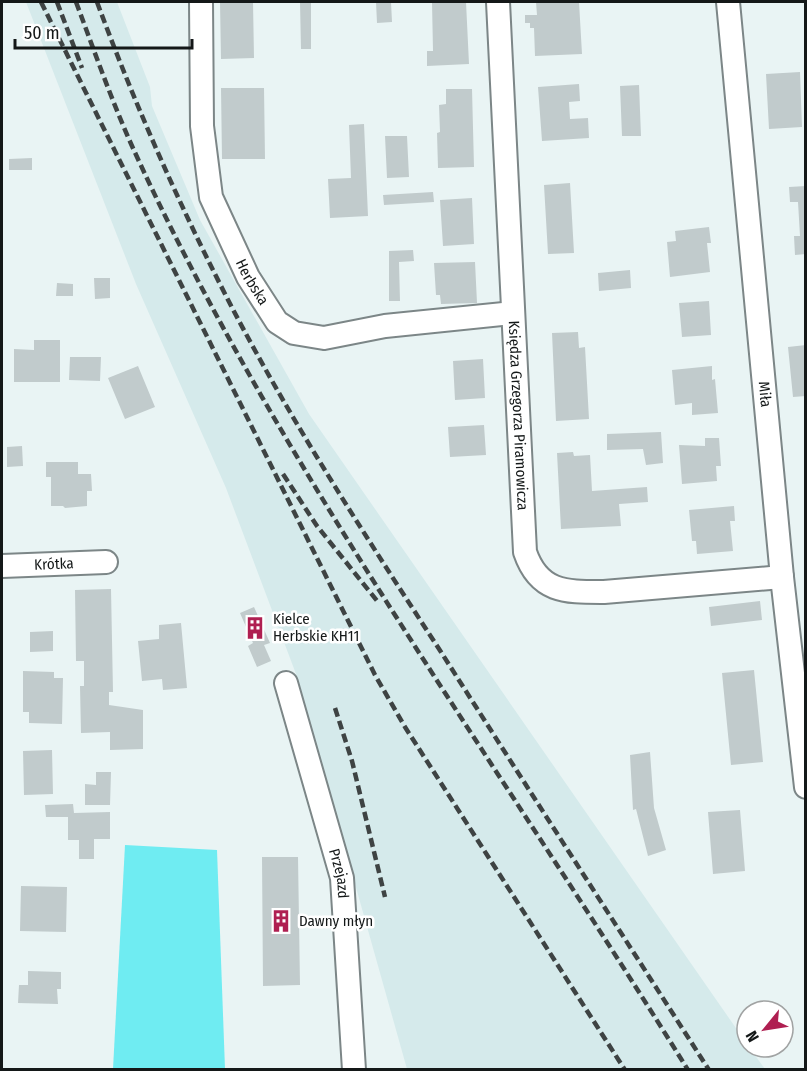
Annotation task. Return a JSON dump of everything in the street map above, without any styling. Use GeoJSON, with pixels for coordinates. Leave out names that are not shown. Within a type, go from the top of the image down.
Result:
{"type":"FeatureCollection","features":[{"type":"Feature","properties":{"kind":"street","name":"Herbska"},"geometry":{"type":"LineString","coordinates":[[201,2],[202,126],[211,197],[248,277],[276,322],[294,333],[324,338],[385,326],[512,313]]}},
{"type":"Feature","properties":{"kind":"street","name":"Księdza Grzegorza Piramowicza"},"geometry":{"type":"LineString","coordinates":[[498,2],[525,552],[535,573],[544,582],[558,589],[586,592],[782,578]]}},
{"type":"Feature","properties":{"kind":"street","name":"Miła"},"geometry":{"type":"LineString","coordinates":[[728,2],[782,578],[806,787]]}},
{"type":"Feature","properties":{"kind":"street","name":"Krótka"},"geometry":{"type":"LineString","coordinates":[[2,566],[106,562]]}},
{"type":"Feature","properties":{"kind":"street","name":"Przejazd"},"geometry":{"type":"LineString","coordinates":[[286,683],[342,878],[354,1070]]}},
{"type":"Feature","properties":{"kind":"shaded area"},"geometry":{"type":"Polygon","coordinates":[[[26,2],[117,2],[150,87],[152,106],[200,220],[309,414],[735,1027],[735,1059],[758,1059],[765,1069],[407,1069],[296,674],[226,488],[136,284],[26,2]]]}},
{"type":"Feature","properties":{"kind":"shaded area"},"geometry":{"type":"Polygon","coordinates":[[[125,845],[217,850],[225,1069],[113,1069],[125,845]]]}},
{"type":"Feature","properties":{"kind":"building"},"geometry":{"type":"Polygon","coordinates":[[[220,2],[253,2],[254,58],[221,59],[220,2]]]}},
{"type":"Feature","properties":{"kind":"building"},"geometry":{"type":"Polygon","coordinates":[[[300,2],[311,3],[311,49],[301,49],[300,2]]]}},
{"type":"Feature","properties":{"kind":"building"},"geometry":{"type":"Polygon","coordinates":[[[376,2],[391,2],[392,22],[377,23],[376,2]]]}},
{"type":"Feature","properties":{"kind":"building"},"geometry":{"type":"Polygon","coordinates":[[[432,2],[466,2],[469,64],[427,66],[427,51],[433,51],[432,2]]]}},
{"type":"Feature","properties":{"kind":"building"},"geometry":{"type":"Polygon","coordinates":[[[536,2],[579,2],[582,54],[535,56],[534,28],[530,28],[530,23],[525,23],[525,15],[537,15],[536,2]]]}},
{"type":"Feature","properties":{"kind":"building"},"geometry":{"type":"Polygon","coordinates":[[[800,72],[802,127],[769,129],[766,74],[800,72]]]}},
{"type":"Feature","properties":{"kind":"building"},"geometry":{"type":"Polygon","coordinates":[[[579,84],[580,101],[569,102],[570,119],[588,118],[589,138],[542,141],[538,87],[579,84]]]}},
{"type":"Feature","properties":{"kind":"building"},"geometry":{"type":"Polygon","coordinates":[[[639,85],[641,136],[622,136],[620,86],[639,85]]]}},
{"type":"Feature","properties":{"kind":"building"},"geometry":{"type":"Polygon","coordinates":[[[221,88],[264,88],[265,159],[222,159],[221,88]]]}},
{"type":"Feature","properties":{"kind":"building"},"geometry":{"type":"Polygon","coordinates":[[[446,89],[472,89],[474,167],[438,168],[439,105],[446,104],[446,89]]]}},
{"type":"Feature","properties":{"kind":"building"},"geometry":{"type":"Polygon","coordinates":[[[364,124],[368,216],[330,218],[328,179],[351,178],[349,125],[364,124]]]}},
{"type":"Feature","properties":{"kind":"building"},"geometry":{"type":"Polygon","coordinates":[[[385,136],[407,136],[409,177],[387,178],[385,136]]]}},
{"type":"Feature","properties":{"kind":"building"},"geometry":{"type":"Polygon","coordinates":[[[32,158],[32,170],[9,170],[9,159],[32,158]]]}},
{"type":"Feature","properties":{"kind":"building"},"geometry":{"type":"Polygon","coordinates":[[[570,183],[574,253],[548,254],[544,185],[570,183]]]}},
{"type":"Feature","properties":{"kind":"building"},"geometry":{"type":"Polygon","coordinates":[[[806,186],[806,254],[795,255],[794,236],[800,236],[798,202],[790,202],[789,187],[806,186]]]}},
{"type":"Feature","properties":{"kind":"building"},"geometry":{"type":"Polygon","coordinates":[[[433,192],[434,202],[384,205],[383,195],[433,192]]]}},
{"type":"Feature","properties":{"kind":"building"},"geometry":{"type":"Polygon","coordinates":[[[472,198],[474,244],[443,246],[440,200],[472,198]]]}},
{"type":"Feature","properties":{"kind":"building"},"geometry":{"type":"Polygon","coordinates":[[[709,227],[711,243],[707,243],[710,272],[670,277],[667,242],[676,241],[675,231],[709,227]]]}},
{"type":"Feature","properties":{"kind":"building"},"geometry":{"type":"Polygon","coordinates":[[[413,250],[414,261],[399,262],[400,301],[389,301],[389,251],[413,250]]]}},
{"type":"Feature","properties":{"kind":"building"},"geometry":{"type":"Polygon","coordinates":[[[475,262],[477,303],[441,304],[440,295],[436,295],[434,263],[475,262]]]}},
{"type":"Feature","properties":{"kind":"building"},"geometry":{"type":"Polygon","coordinates":[[[630,270],[631,288],[599,291],[598,273],[630,270]]]}},
{"type":"Feature","properties":{"kind":"building"},"geometry":{"type":"Polygon","coordinates":[[[94,278],[110,278],[110,298],[95,299],[94,278]]]}},
{"type":"Feature","properties":{"kind":"building"},"geometry":{"type":"Polygon","coordinates":[[[57,283],[73,284],[73,296],[56,296],[57,283]]]}},
{"type":"Feature","properties":{"kind":"building"},"geometry":{"type":"Polygon","coordinates":[[[709,301],[711,335],[682,337],[679,303],[709,301]]]}},
{"type":"Feature","properties":{"kind":"building"},"geometry":{"type":"Polygon","coordinates":[[[578,332],[579,348],[585,347],[589,419],[556,421],[552,333],[578,332]]]}},
{"type":"Feature","properties":{"kind":"building"},"geometry":{"type":"Polygon","coordinates":[[[34,340],[60,340],[60,382],[14,382],[14,349],[34,350],[34,340]]]}},
{"type":"Feature","properties":{"kind":"building"},"geometry":{"type":"Polygon","coordinates":[[[806,345],[806,396],[793,397],[788,347],[806,345]]]}},
{"type":"Feature","properties":{"kind":"building"},"geometry":{"type":"Polygon","coordinates":[[[70,357],[101,357],[100,381],[69,380],[70,357]]]}},
{"type":"Feature","properties":{"kind":"building"},"geometry":{"type":"Polygon","coordinates":[[[483,359],[485,398],[455,400],[453,361],[483,359]]]}},
{"type":"Feature","properties":{"kind":"building"},"geometry":{"type":"Polygon","coordinates":[[[138,366],[155,407],[125,419],[108,378],[138,366]]]}},
{"type":"Feature","properties":{"kind":"building"},"geometry":{"type":"Polygon","coordinates":[[[712,366],[718,413],[692,415],[692,403],[675,405],[672,370],[712,366]]]}},
{"type":"Feature","properties":{"kind":"building"},"geometry":{"type":"Polygon","coordinates":[[[484,425],[486,455],[450,457],[448,427],[484,425]]]}},
{"type":"Feature","properties":{"kind":"building"},"geometry":{"type":"Polygon","coordinates":[[[661,432],[663,463],[646,465],[643,449],[607,450],[607,434],[661,432]]]}},
{"type":"Feature","properties":{"kind":"building"},"geometry":{"type":"Polygon","coordinates":[[[705,438],[719,438],[721,466],[716,466],[717,481],[682,484],[679,445],[705,446],[705,438]]]}},
{"type":"Feature","properties":{"kind":"building"},"geometry":{"type":"Polygon","coordinates":[[[22,446],[23,466],[7,467],[7,447],[22,446]]]}},
{"type":"Feature","properties":{"kind":"building"},"geometry":{"type":"Polygon","coordinates":[[[573,452],[574,456],[590,455],[592,491],[647,487],[648,502],[619,504],[621,526],[561,529],[557,453],[573,452]]]}},
{"type":"Feature","properties":{"kind":"building"},"geometry":{"type":"Polygon","coordinates":[[[46,462],[78,462],[78,474],[91,474],[92,491],[87,491],[87,506],[65,508],[51,506],[51,477],[46,477],[46,462]]]}},
{"type":"Feature","properties":{"kind":"building"},"geometry":{"type":"Polygon","coordinates":[[[734,506],[735,521],[730,521],[733,551],[697,554],[696,541],[692,541],[689,510],[734,506]]]}},
{"type":"Feature","properties":{"kind":"building"},"geometry":{"type":"Polygon","coordinates":[[[111,589],[113,692],[109,692],[109,705],[143,710],[143,749],[110,750],[110,732],[81,733],[80,686],[84,686],[84,661],[76,661],[75,590],[111,589]]]}},
{"type":"Feature","properties":{"kind":"building"},"geometry":{"type":"Polygon","coordinates":[[[760,601],[762,620],[711,626],[709,607],[760,601]]]}},
{"type":"Feature","properties":{"kind":"building","name":"Kielce Herbskie KH11"},"geometry":{"type":"Polygon","coordinates":[[[254,607],[270,643],[264,645],[271,661],[257,667],[248,646],[253,643],[240,613],[254,607]]]}},
{"type":"Feature","properties":{"kind":"building"},"geometry":{"type":"Polygon","coordinates":[[[181,623],[187,688],[163,690],[162,679],[142,681],[138,641],[159,639],[159,625],[181,623]]]}},
{"type":"Feature","properties":{"kind":"building"},"geometry":{"type":"Polygon","coordinates":[[[53,631],[53,651],[30,652],[30,632],[53,631]]]}},
{"type":"Feature","properties":{"kind":"building"},"geometry":{"type":"Polygon","coordinates":[[[754,670],[763,762],[731,765],[722,673],[754,670]]]}},
{"type":"Feature","properties":{"kind":"building"},"geometry":{"type":"Polygon","coordinates":[[[23,671],[54,672],[54,678],[63,678],[62,724],[29,723],[29,712],[23,712],[23,671]]]}},
{"type":"Feature","properties":{"kind":"building"},"geometry":{"type":"Polygon","coordinates":[[[52,750],[53,794],[24,795],[23,751],[52,750]]]}},
{"type":"Feature","properties":{"kind":"building"},"geometry":{"type":"Polygon","coordinates":[[[650,752],[654,808],[666,850],[648,856],[636,809],[633,810],[630,755],[650,752]]]}},
{"type":"Feature","properties":{"kind":"building"},"geometry":{"type":"Polygon","coordinates":[[[96,772],[111,772],[110,805],[85,805],[85,784],[96,785],[96,772]]]}},
{"type":"Feature","properties":{"kind":"building"},"geometry":{"type":"Polygon","coordinates":[[[73,804],[74,813],[110,812],[110,839],[94,839],[94,859],[79,859],[79,840],[68,840],[68,817],[46,817],[45,805],[73,804]]]}},
{"type":"Feature","properties":{"kind":"building"},"geometry":{"type":"Polygon","coordinates":[[[740,810],[745,871],[713,874],[708,812],[740,810]]]}},
{"type":"Feature","properties":{"kind":"building","name":"Dawny młyn"},"geometry":{"type":"Polygon","coordinates":[[[262,857],[298,857],[300,985],[263,986],[262,857]]]}},
{"type":"Feature","properties":{"kind":"building"},"geometry":{"type":"Polygon","coordinates":[[[21,886],[67,887],[66,932],[20,931],[21,886]]]}},
{"type":"Feature","properties":{"kind":"building"},"geometry":{"type":"Polygon","coordinates":[[[28,971],[61,972],[61,989],[57,989],[58,1004],[18,1003],[19,985],[28,985],[28,971]]]}},
{"type":"Feature","properties":{"kind":"railway"},"geometry":{"type":"LineString","coordinates":[[41,2],[375,675],[405,727],[625,1070]]}},
{"type":"Feature","properties":{"kind":"railway"},"geometry":{"type":"LineString","coordinates":[[57,2],[82,68]]}},
{"type":"Feature","properties":{"kind":"railway"},"geometry":{"type":"LineString","coordinates":[[76,2],[124,128],[165,216],[274,418],[395,614],[688,1070]]}},
{"type":"Feature","properties":{"kind":"railway"},"geometry":{"type":"LineString","coordinates":[[97,2],[128,83],[180,202],[238,319],[285,404],[362,529],[709,1070]]}},
{"type":"Feature","properties":{"kind":"railway"},"geometry":{"type":"LineString","coordinates":[[283,474],[317,526],[378,602]]}},
{"type":"Feature","properties":{"kind":"railway"},"geometry":{"type":"LineString","coordinates":[[335,708],[352,761],[385,897]]}},
{"type":"Feature","properties":{"kind":"place","name":"Kielce Herbskie KH11"},"geometry":{"type":"Point","coordinates":[255,628]}},
{"type":"Feature","properties":{"kind":"place","name":"Dawny młyn"},"geometry":{"type":"Point","coordinates":[281,921]}}]}
